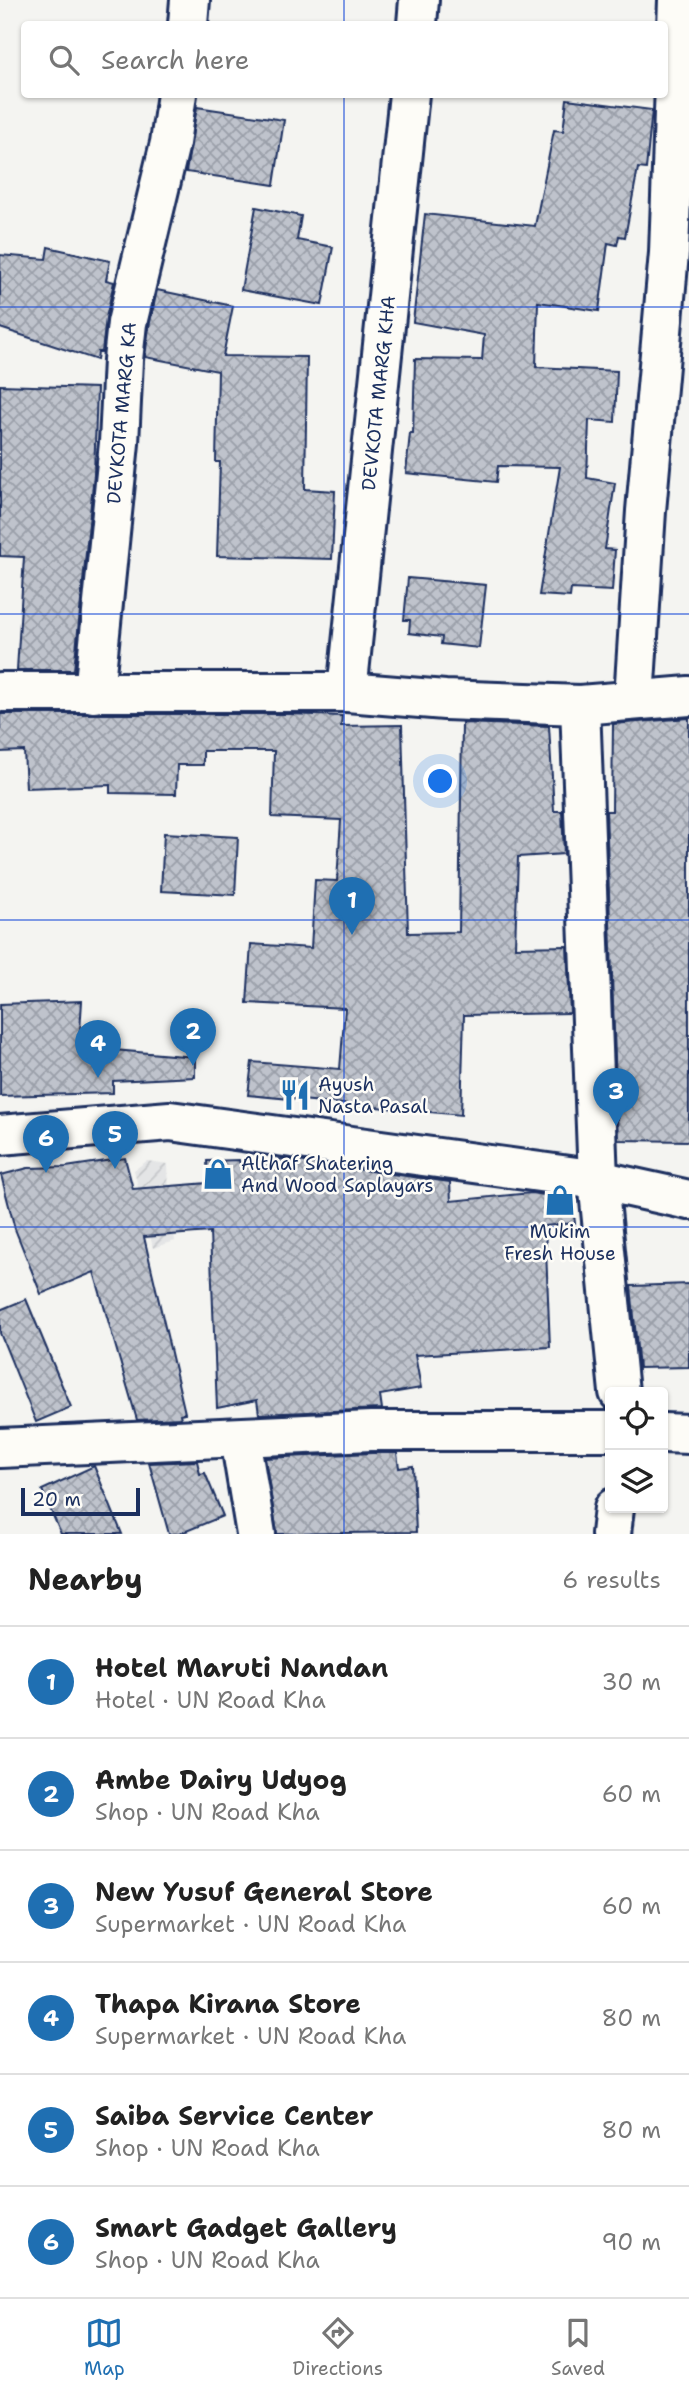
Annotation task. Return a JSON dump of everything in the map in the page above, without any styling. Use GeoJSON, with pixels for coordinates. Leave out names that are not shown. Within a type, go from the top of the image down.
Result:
{"type":"FeatureCollection","features":[{"type":"Feature","properties":{"kind":"street"},"geometry":{"type":"LineString","coordinates":[[188,21],[190,0]]}},
{"type":"Feature","properties":{"kind":"street"},"geometry":{"type":"LineString","coordinates":[[417,21],[419,0]]}},
{"type":"Feature","properties":{"kind":"street"},"geometry":{"type":"LineString","coordinates":[[634,699],[646,511],[669,253],[678,0]]}},
{"type":"Feature","properties":{"kind":"street","name":"DEVKOTA MARG KA"},"geometry":{"type":"LineString","coordinates":[[94,693],[128,323],[170,144],[176,98]]}},
{"type":"Feature","properties":{"kind":"street","name":"DEVKOTA MARG KHA"},"geometry":{"type":"LineString","coordinates":[[347,692],[409,98]]}},
{"type":"Feature","properties":{"kind":"street"},"geometry":{"type":"LineString","coordinates":[[0,692],[347,692],[579,705],[689,696]]}},
{"type":"Feature","properties":{"kind":"street"},"geometry":{"type":"LineString","coordinates":[[579,705],[598,1180],[619,1387]]}},
{"type":"Feature","properties":{"kind":"street"},"geometry":{"type":"LineString","coordinates":[[0,1135],[170,1121],[598,1180],[689,1200]]}},
{"type":"Feature","properties":{"kind":"street"},"geometry":{"type":"LineString","coordinates":[[0,1448],[371,1431],[605,1431]]}},
{"type":"Feature","properties":{"kind":"street"},"geometry":{"type":"LineString","coordinates":[[668,1433],[689,1434]]}},
{"type":"Feature","properties":{"kind":"street"},"geometry":{"type":"LineString","coordinates":[[240,1438],[256,1534]]}},
{"type":"Feature","properties":{"kind":"street"},"geometry":{"type":"LineString","coordinates":[[611,1534],[613,1513]]}},
{"type":"Feature","properties":{"kind":"shaded area"},"geometry":{"type":"Polygon","coordinates":[[[147,1161],[168,1164],[169,1200],[175,1241],[153,1248],[134,1170],[147,1161]]]}},
{"type":"Feature","properties":{"kind":"building"},"geometry":{"type":"Polygon","coordinates":[[[567,99],[652,110],[646,169],[638,168],[625,237],[619,236],[617,245],[608,243],[599,311],[538,302],[536,367],[617,371],[615,422],[589,420],[587,478],[615,483],[605,549],[615,550],[612,591],[571,589],[570,597],[539,595],[560,467],[498,466],[496,482],[406,473],[410,433],[413,433],[415,359],[482,360],[484,335],[413,322],[425,214],[535,226],[554,130],[563,131],[567,99]]]}},
{"type":"Feature","properties":{"kind":"building"},"geometry":{"type":"Polygon","coordinates":[[[197,107],[284,120],[274,185],[186,172],[197,107]]]}},
{"type":"Feature","properties":{"kind":"building"},"geometry":{"type":"Polygon","coordinates":[[[256,207],[301,216],[297,240],[333,247],[322,305],[241,290],[256,207]]]}},
{"type":"Feature","properties":{"kind":"building"},"geometry":{"type":"Polygon","coordinates":[[[48,247],[110,261],[106,280],[114,282],[102,352],[98,352],[97,360],[0,328],[0,255],[46,259],[48,247]]]}},
{"type":"Feature","properties":{"kind":"building"},"geometry":{"type":"Polygon","coordinates":[[[157,290],[233,306],[223,356],[307,357],[305,489],[335,491],[332,559],[217,556],[220,462],[216,462],[218,371],[145,357],[157,290]]]}},
{"type":"Feature","properties":{"kind":"building"},"geometry":{"type":"Polygon","coordinates":[[[0,385],[97,388],[94,474],[74,670],[17,670],[24,557],[0,556],[0,385]]]}},
{"type":"Feature","properties":{"kind":"building"},"geometry":{"type":"Polygon","coordinates":[[[408,578],[486,585],[479,648],[441,644],[442,637],[409,633],[410,620],[404,620],[408,578]]]}},
{"type":"Feature","properties":{"kind":"building"},"geometry":{"type":"Polygon","coordinates":[[[0,714],[289,714],[342,716],[341,726],[402,725],[408,933],[459,932],[462,723],[549,726],[554,811],[562,811],[564,854],[518,857],[515,947],[567,946],[570,1013],[464,1015],[461,1115],[248,1095],[252,1062],[340,1069],[345,1008],[247,1003],[251,944],[311,948],[315,880],[337,881],[341,820],[272,817],[274,751],[203,751],[203,765],[177,765],[176,794],[110,793],[110,785],[26,788],[24,751],[0,752],[0,714]]]}},
{"type":"Feature","properties":{"kind":"building"},"geometry":{"type":"Polygon","coordinates":[[[689,718],[689,1141],[618,1140],[606,811],[612,811],[613,724],[689,718]]]}},
{"type":"Feature","properties":{"kind":"building"},"geometry":{"type":"Polygon","coordinates":[[[164,833],[238,837],[235,895],[161,891],[164,833]]]}},
{"type":"Feature","properties":{"kind":"building"},"geometry":{"type":"Polygon","coordinates":[[[82,1001],[79,1047],[195,1057],[195,1077],[113,1081],[113,1093],[0,1096],[0,1004],[82,1001]]]}},
{"type":"Feature","properties":{"kind":"building"},"geometry":{"type":"Polygon","coordinates":[[[125,1158],[133,1189],[208,1183],[207,1161],[239,1160],[240,1164],[283,1159],[450,1182],[451,1201],[531,1193],[572,1199],[575,1223],[545,1226],[550,1347],[415,1355],[421,1388],[380,1395],[382,1409],[259,1414],[257,1400],[217,1408],[210,1232],[144,1237],[185,1413],[180,1414],[181,1418],[137,1420],[94,1272],[41,1294],[15,1229],[1,1175],[28,1168],[66,1167],[125,1158]]]}},
{"type":"Feature","properties":{"kind":"building"},"geometry":{"type":"Polygon","coordinates":[[[689,1284],[689,1367],[639,1368],[631,1286],[689,1284]]]}},
{"type":"Feature","properties":{"kind":"building"},"geometry":{"type":"Polygon","coordinates":[[[26,1299],[71,1407],[36,1422],[0,1333],[0,1310],[26,1299]]]}},
{"type":"Feature","properties":{"kind":"building"},"geometry":{"type":"Polygon","coordinates":[[[397,1453],[399,1468],[413,1466],[416,1532],[277,1534],[265,1458],[397,1453]]]}},
{"type":"Feature","properties":{"kind":"building"},"geometry":{"type":"Polygon","coordinates":[[[197,1461],[200,1474],[205,1473],[223,1516],[179,1534],[169,1534],[149,1463],[197,1461]]]}},
{"type":"Feature","properties":{"kind":"building"},"geometry":{"type":"Polygon","coordinates":[[[94,1466],[122,1534],[61,1534],[42,1490],[94,1466]]]}},
{"type":"Feature","properties":{"kind":"place","name":"Hotel Maruti Nandan"},"geometry":{"type":"Point","coordinates":[352,935]}},
{"type":"Feature","properties":{"kind":"place","name":"Ambe Dairy Udyog"},"geometry":{"type":"Point","coordinates":[193,1066]}},
{"type":"Feature","properties":{"kind":"place","name":"Thapa Kirana Store"},"geometry":{"type":"Point","coordinates":[98,1078]}},
{"type":"Feature","properties":{"kind":"place","name":"Ayush Nasta Pasal"},"geometry":{"type":"Point","coordinates":[295,1095]}},
{"type":"Feature","properties":{"kind":"place","name":"New Yusuf General Store"},"geometry":{"type":"Point","coordinates":[616,1126]}},
{"type":"Feature","properties":{"kind":"place","name":"Saiba Service Center"},"geometry":{"type":"Point","coordinates":[115,1169]}},
{"type":"Feature","properties":{"kind":"place","name":"Smart Gadget Gallery"},"geometry":{"type":"Point","coordinates":[46,1173]}},
{"type":"Feature","properties":{"kind":"place","name":"Althaf Shatering And Wood Saplayars"},"geometry":{"type":"Point","coordinates":[218,1174]}},
{"type":"Feature","properties":{"kind":"place","name":"Mukim Fresh House"},"geometry":{"type":"Point","coordinates":[560,1200]}}]}
